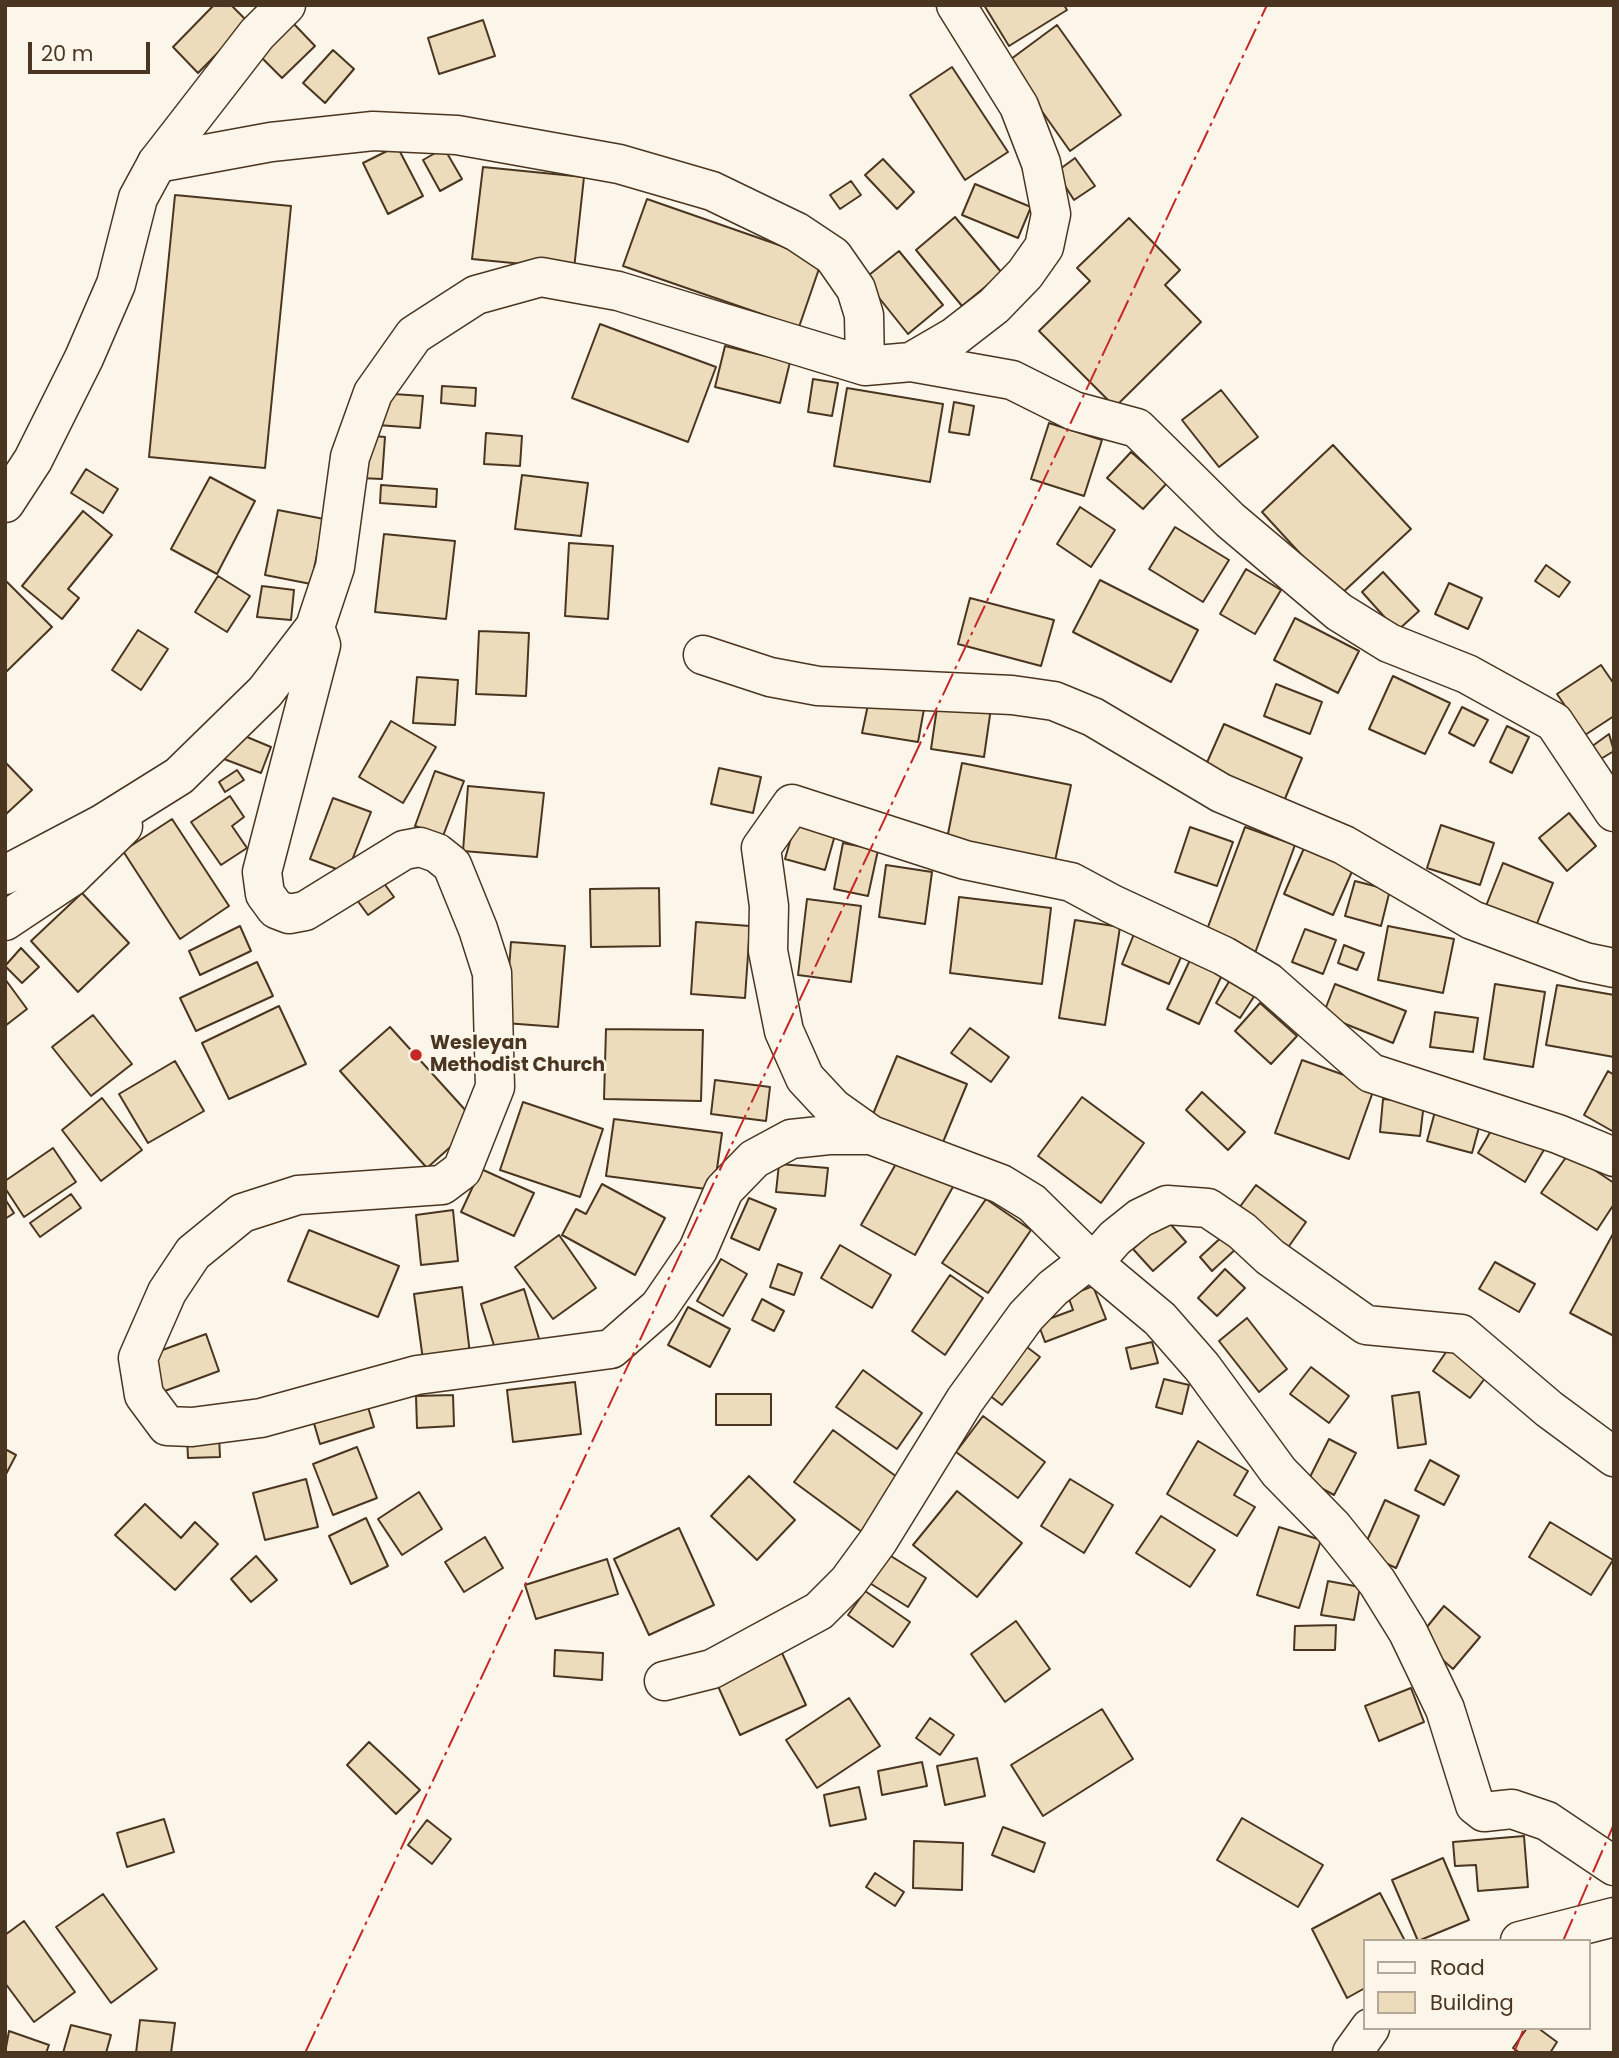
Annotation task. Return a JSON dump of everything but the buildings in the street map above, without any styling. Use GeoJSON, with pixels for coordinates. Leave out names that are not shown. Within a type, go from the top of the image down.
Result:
{"type":"FeatureCollection","features":[{"type":"Feature","properties":{"kind":"main road"},"geometry":{"type":"LineString","coordinates":[[5,503],[33,460],[85,358],[116,284],[138,198],[157,163],[257,34],[286,5]]}},
{"type":"Feature","properties":{"kind":"main road"},"geometry":{"type":"LineString","coordinates":[[911,362],[954,337],[994,306],[1025,274],[1044,247],[1051,214],[1041,163],[1019,106],[956,5]]}},
{"type":"Feature","properties":{"kind":"main road"},"geometry":{"type":"LineString","coordinates":[[157,163],[260,143],[373,131],[457,135],[620,164],[712,191],[797,232],[833,256],[856,289],[864,315],[865,366]]}},
{"type":"Feature","properties":{"kind":"main road"},"geometry":{"type":"LineString","coordinates":[[5,875],[140,802],[179,776],[265,692],[314,627],[335,566],[350,457],[373,393],[414,335],[476,295],[541,277],[618,291],[865,366],[911,362],[1012,380],[1074,411],[1137,428],[1230,520],[1339,612],[1389,643],[1467,674],[1554,722],[1614,812]]}},
{"type":"Feature","properties":{"kind":"main road"},"geometry":{"type":"LineString","coordinates":[[314,627],[321,645],[262,872],[265,894],[276,909],[289,914],[305,911],[404,850],[420,848],[437,853],[452,865],[478,929],[492,973],[495,1087],[462,1170],[442,1185],[298,1195],[242,1213],[193,1253],[167,1292],[138,1358],[144,1395],[167,1426],[192,1427],[261,1418],[417,1375],[611,1349],[659,1307],[698,1250],[724,1190],[754,1159],[791,1139],[871,1135]]}},
{"type":"Feature","properties":{"kind":"main road"},"geometry":{"type":"LineString","coordinates":[[703,655],[770,677],[818,686],[1012,695],[1054,701],[1073,708],[1222,793],[1344,845],[1472,919],[1585,962],[1614,968]]}},
{"type":"Feature","properties":{"kind":"main road"},"geometry":{"type":"LineString","coordinates":[[5,922],[71,877],[124,825],[140,802]]}},
{"type":"Feature","properties":{"kind":"main road"},"geometry":{"type":"LineString","coordinates":[[1614,1157],[1545,1130],[1371,1073],[1269,982],[1224,956],[1132,914],[1071,882],[965,860],[792,804],[761,848],[769,906],[768,951],[784,1031],[805,1078],[833,1108],[871,1135],[1001,1184],[1032,1203],[1093,1263],[1168,1329],[1202,1367],[1279,1472],[1332,1526],[1377,1582],[1408,1632],[1445,1709],[1475,1805],[1484,1812],[1512,1809],[1547,1821],[1614,1866]]}},
{"type":"Feature","properties":{"kind":"main road"},"geometry":{"type":"LineString","coordinates":[[664,1681],[712,1670],[819,1611],[848,1582],[878,1541],[993,1357],[1052,1288],[1080,1267],[1093,1263],[1115,1238],[1140,1218],[1167,1205],[1208,1208],[1242,1231],[1270,1257],[1366,1325],[1461,1334],[1549,1409],[1614,1457]]}},
{"type":"Feature","properties":{"kind":"main road"},"geometry":{"type":"LineString","coordinates":[[1528,1939],[1614,1917]]}},
{"type":"Feature","properties":{"kind":"main road"},"geometry":{"type":"LineString","coordinates":[[1352,2053],[1369,2030]]}},
{"type":"Feature","properties":{"kind":"power"},"geometry":{"type":"LineString","coordinates":[[305,2053],[1267,5]]}},
{"type":"Feature","properties":{"kind":"power"},"geometry":{"type":"LineString","coordinates":[[1564,1939],[1614,1824]]}},
{"type":"Feature","properties":{"kind":"power"},"geometry":{"type":"LineString","coordinates":[[1514,2053],[1523,2030]]}},
{"type":"Feature","properties":{"kind":"place","name":"Wesleyan Methodist Church"},"geometry":{"type":"Point","coordinates":[416,1055]}}]}
